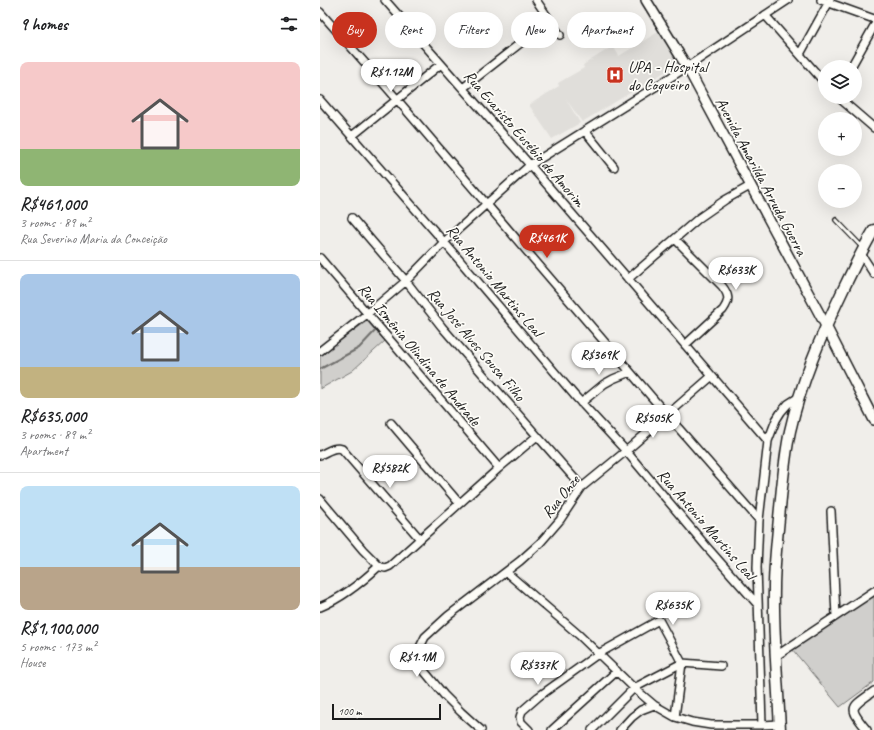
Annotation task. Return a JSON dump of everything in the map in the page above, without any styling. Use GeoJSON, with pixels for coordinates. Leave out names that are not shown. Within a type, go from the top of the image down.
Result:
{"type":"FeatureCollection","features":[{"type":"Feature","properties":{"kind":"main road","name":"Avenida Amarilda Arruda Guerra"},"geometry":{"type":"LineString","coordinates":[[646,0],[687,67],[826,326],[874,420]]}},
{"type":"Feature","properties":{"kind":"main road"},"geometry":{"type":"LineString","coordinates":[[780,727],[774,586],[785,461],[799,397],[809,368],[826,326],[862,251],[874,230]]}},
{"type":"Feature","properties":{"kind":"street","name":"Rua Evaristo Eusébio de Amorim"},"geometry":{"type":"LineString","coordinates":[[385,0],[530,165],[768,441]]}},
{"type":"Feature","properties":{"kind":"street"},"geometry":{"type":"LineString","coordinates":[[536,0],[544,12]]}},
{"type":"Feature","properties":{"kind":"street"},"geometry":{"type":"LineString","coordinates":[[320,340],[322,349],[367,314],[406,281],[444,242],[530,165],[687,67],[788,0]]}},
{"type":"Feature","properties":{"kind":"street"},"geometry":{"type":"LineString","coordinates":[[821,0],[830,1],[874,19]]}},
{"type":"Feature","properties":{"kind":"street"},"geometry":{"type":"LineString","coordinates":[[800,54],[830,1]]}},
{"type":"Feature","properties":{"kind":"street"},"geometry":{"type":"LineString","coordinates":[[320,12],[487,204],[667,415],[760,520]]}},
{"type":"Feature","properties":{"kind":"street"},"geometry":{"type":"LineString","coordinates":[[765,15],[818,75]]}},
{"type":"Feature","properties":{"kind":"street"},"geometry":{"type":"LineString","coordinates":[[855,60],[874,26]]}},
{"type":"Feature","properties":{"kind":"street"},"geometry":{"type":"LineString","coordinates":[[463,88],[514,48]]}},
{"type":"Feature","properties":{"kind":"street"},"geometry":{"type":"LineString","coordinates":[[352,136],[441,64]]}},
{"type":"Feature","properties":{"kind":"street","name":"Rua Antonio Martins Leal"},"geometry":{"type":"LineString","coordinates":[[320,100],[444,242],[581,403],[626,451],[758,605]]}},
{"type":"Feature","properties":{"kind":"street"},"geometry":{"type":"LineString","coordinates":[[846,104],[874,128]]}},
{"type":"Feature","properties":{"kind":"street"},"geometry":{"type":"LineString","coordinates":[[585,131],[614,167]]}},
{"type":"Feature","properties":{"kind":"street"},"geometry":{"type":"LineString","coordinates":[[628,279],[699,218],[711,209],[750,186]]}},
{"type":"Feature","properties":{"kind":"street","name":"Rua José Alves Sousa Filho"},"geometry":{"type":"LineString","coordinates":[[352,218],[406,281],[466,355],[582,487]]}},
{"type":"Feature","properties":{"kind":"street"},"geometry":{"type":"LineString","coordinates":[[675,239],[722,286],[727,292],[728,298],[723,310],[685,345]]}},
{"type":"Feature","properties":{"kind":"street"},"geometry":{"type":"LineString","coordinates":[[862,251],[874,274]]}},
{"type":"Feature","properties":{"kind":"street","name":"Rua Ismênia Olindina de Andrade"},"geometry":{"type":"LineString","coordinates":[[320,258],[499,468]]}},
{"type":"Feature","properties":{"kind":"street"},"geometry":{"type":"LineString","coordinates":[[581,403],[604,384],[630,372]]}},
{"type":"Feature","properties":{"kind":"street","name":"Rua Onze"},"geometry":{"type":"LineString","coordinates":[[482,730],[444,695],[425,672],[419,659],[420,647],[425,637],[448,616],[520,562],[540,543],[560,520],[582,487],[712,376]]}},
{"type":"Feature","properties":{"kind":"street"},"geometry":{"type":"LineString","coordinates":[[762,725],[757,567],[768,441],[776,420],[781,412],[788,404],[799,397]]}},
{"type":"Feature","properties":{"kind":"street"},"geometry":{"type":"LineString","coordinates":[[391,423],[459,504]]}},
{"type":"Feature","properties":{"kind":"street"},"geometry":{"type":"LineString","coordinates":[[320,607],[343,595],[382,567],[390,566],[499,468],[537,436]]}},
{"type":"Feature","properties":{"kind":"street"},"geometry":{"type":"LineString","coordinates":[[320,455],[334,448],[342,448],[420,539]]}},
{"type":"Feature","properties":{"kind":"street"},"geometry":{"type":"LineString","coordinates":[[320,499],[362,550],[382,567]]}},
{"type":"Feature","properties":{"kind":"street"},"geometry":{"type":"LineString","coordinates":[[831,511],[836,616]]}},
{"type":"Feature","properties":{"kind":"street"},"geometry":{"type":"LineString","coordinates":[[506,572],[579,635],[634,688],[654,705],[675,716],[692,722],[711,725],[762,725],[780,727]]}},
{"type":"Feature","properties":{"kind":"street"},"geometry":{"type":"LineString","coordinates":[[776,656],[874,591]]}},
{"type":"Feature","properties":{"kind":"street"},"geometry":{"type":"LineString","coordinates":[[529,730],[522,722],[520,717],[522,711],[538,697],[598,654],[659,620],[682,663],[675,716]]}},
{"type":"Feature","properties":{"kind":"street"},"geometry":{"type":"LineString","coordinates":[[592,730],[634,688],[682,663],[721,666]]}},
{"type":"Feature","properties":{"kind":"street"},"geometry":{"type":"LineString","coordinates":[[552,730],[617,671]]}},
{"type":"Feature","properties":{"kind":"street"},"geometry":{"type":"LineString","coordinates":[[867,730],[855,716],[853,710],[855,705],[874,691]]}},
{"type":"Feature","properties":{"kind":"street"},"geometry":{"type":"LineString","coordinates":[[620,730],[641,710],[654,705]]}},
{"type":"Feature","properties":{"kind":"lane"},"geometry":{"type":"LineString","coordinates":[[836,220],[862,251]]}},
{"type":"Feature","properties":{"kind":"shaded area","name":"UPA - Hospital do Coqueiro"},"geometry":{"type":"Polygon","coordinates":[[[658,32],[678,64],[582,122],[566,99],[580,123],[552,139],[529,105],[559,86],[558,83],[584,68],[583,65],[610,48],[614,48],[619,56],[632,48],[646,48],[646,39],[658,32]]]}},
{"type":"Feature","properties":{"kind":"shaded area"},"geometry":{"type":"Polygon","coordinates":[[[367,321],[385,341],[352,371],[320,389],[320,355],[367,321]]]}},
{"type":"Feature","properties":{"kind":"shaded area"},"geometry":{"type":"Polygon","coordinates":[[[874,595],[874,682],[840,707],[792,649],[874,595]]]}},
{"type":"Feature","properties":{"kind":"waterway"},"geometry":{"type":"LineString","coordinates":[[320,369],[359,348],[376,330]]}},
{"type":"Feature","properties":{"kind":"place","name":"UPA - Hospital do Coqueiro"},"geometry":{"type":"Point","coordinates":[615,75]}}]}
